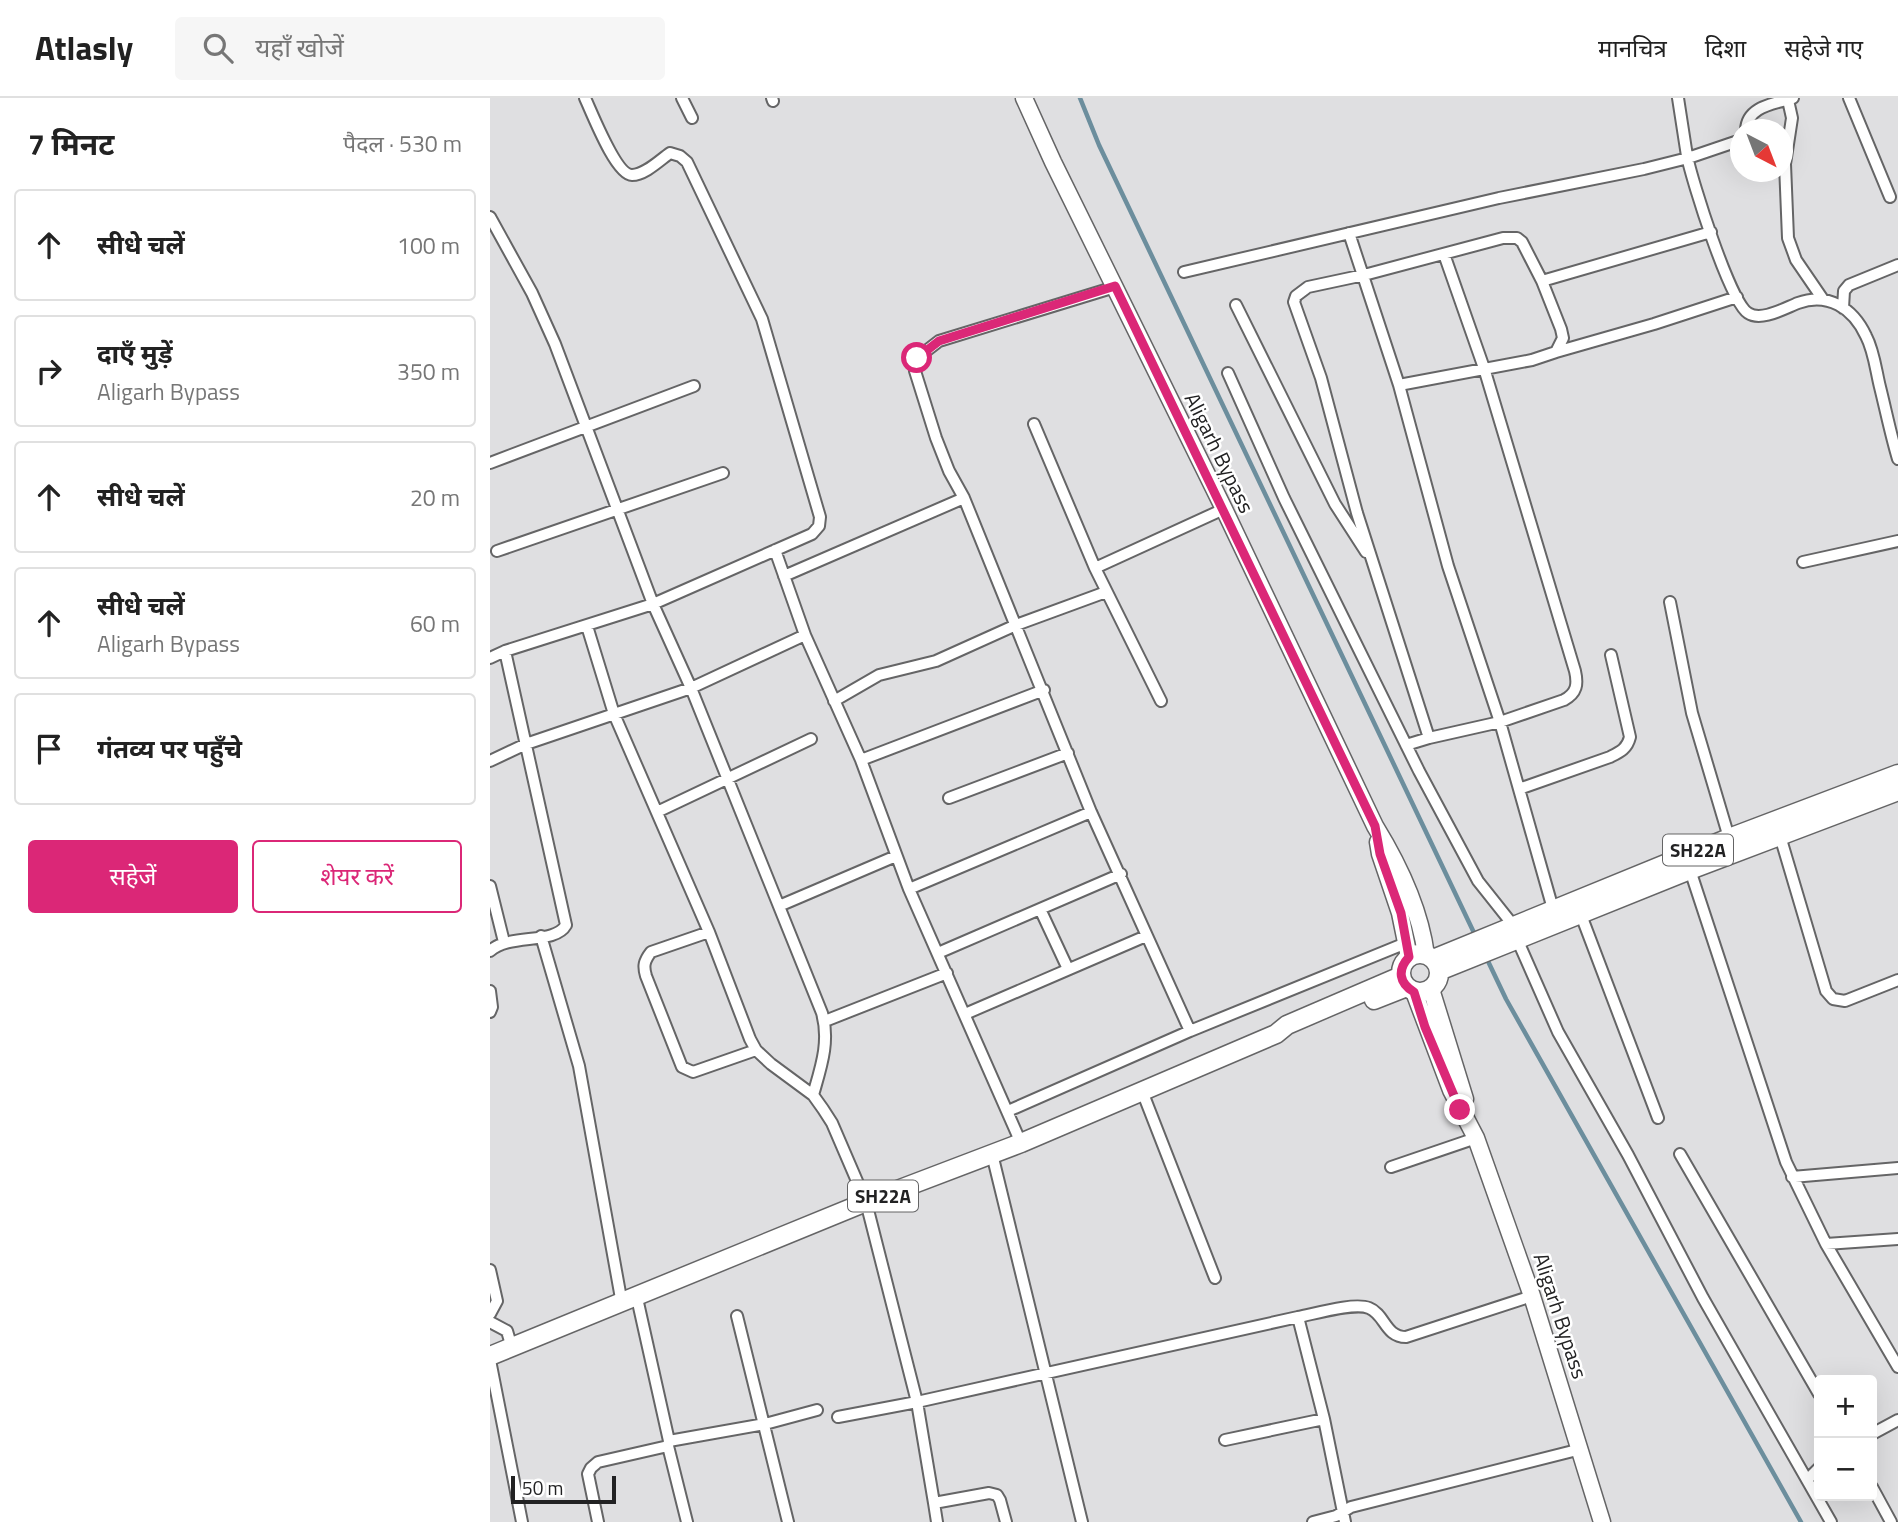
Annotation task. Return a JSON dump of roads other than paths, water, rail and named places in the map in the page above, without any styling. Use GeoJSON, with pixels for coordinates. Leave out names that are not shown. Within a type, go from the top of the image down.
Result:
{"type":"FeatureCollection","features":[{"type":"Feature","properties":{"kind":"main road","name":"Aligarh Bypass"},"geometry":{"type":"LineString","coordinates":[[1024,98],[1375,826],[1389,849],[1416,911],[1430,958]]}},
{"type":"Feature","properties":{"kind":"main road","name":"SH22A"},"geometry":{"type":"LineString","coordinates":[[1508,935],[1553,909],[1731,846],[1898,774]]}},
{"type":"Feature","properties":{"kind":"main road","name":"SH22A"},"geometry":{"type":"LineString","coordinates":[[1430,958],[1581,915],[1690,870],[1731,846],[1780,836],[1898,790]]}},
{"type":"Feature","properties":{"kind":"main road","name":"Aligarh Bypass"},"geometry":{"type":"LineString","coordinates":[[1375,826],[1380,854],[1401,913],[1430,958]]}},
{"type":"Feature","properties":{"kind":"main road"},"geometry":{"type":"LineString","coordinates":[[1430,958],[1437,983],[1413,986],[1403,963],[1430,958]]}},
{"type":"Feature","properties":{"kind":"main road","name":"Aligarh Bypass"},"geometry":{"type":"LineString","coordinates":[[1413,986],[1468,1108],[1473,1132],[1532,1296],[1602,1522]]}},
{"type":"Feature","properties":{"kind":"main road","name":"SH22A"},"geometry":{"type":"LineString","coordinates":[[490,1358],[866,1202],[1021,1143],[1276,1034],[1287,1025],[1413,986]]}},
{"type":"Feature","properties":{"kind":"street"},"geometry":{"type":"LineString","coordinates":[[490,657],[653,604],[812,534],[819,526],[820,517],[762,319],[687,162],[670,153],[640,173],[626,173],[617,164],[585,98]]}},
{"type":"Feature","properties":{"kind":"street"},"geometry":{"type":"LineString","coordinates":[[682,98],[692,118]]}},
{"type":"Feature","properties":{"kind":"street"},"geometry":{"type":"LineString","coordinates":[[1678,98],[1688,158],[1711,232],[1737,298],[1747,313],[1755,316],[1810,298],[1822,298],[1852,314],[1867,338],[1898,459]]}},
{"type":"Feature","properties":{"kind":"street"},"geometry":{"type":"LineString","coordinates":[[1849,98],[1890,197]]}},
{"type":"Feature","properties":{"kind":"street"},"geometry":{"type":"LineString","coordinates":[[1747,119],[1754,111],[1791,99],[1792,118],[1785,164],[1788,238],[1796,260],[1822,298]]}},
{"type":"Feature","properties":{"kind":"street"},"geometry":{"type":"LineString","coordinates":[[1184,272],[1688,158],[1730,144]]}},
{"type":"Feature","properties":{"kind":"street"},"geometry":{"type":"LineString","coordinates":[[490,217],[537,303],[555,344],[584,427],[653,604],[729,780],[825,1021],[825,1049],[813,1095]]}},
{"type":"Feature","properties":{"kind":"street"},"geometry":{"type":"LineString","coordinates":[[1542,281],[1711,232]]}},
{"type":"Feature","properties":{"kind":"street"},"geometry":{"type":"LineString","coordinates":[[1349,233],[1399,385],[1448,566],[1500,722],[1553,909]]}},
{"type":"Feature","properties":{"kind":"street"},"geometry":{"type":"LineString","coordinates":[[1429,737],[1357,513],[1324,387],[1294,302],[1301,290],[1308,287],[1364,275],[1503,237],[1517,238],[1526,247],[1561,329],[1563,338],[1556,352]]}},
{"type":"Feature","properties":{"kind":"street"},"geometry":{"type":"LineString","coordinates":[[1406,745],[1429,737],[1500,722],[1564,700],[1572,696],[1577,680],[1484,368],[1444,254]]}},
{"type":"Feature","properties":{"kind":"street"},"geometry":{"type":"LineString","coordinates":[[1843,308],[1844,291],[1849,285],[1898,265]]}},
{"type":"Feature","properties":{"kind":"street"},"geometry":{"type":"LineString","coordinates":[[1115,286],[939,341],[917,358],[915,371],[936,438],[964,498],[1044,690],[1091,812],[1190,1031]]}},
{"type":"Feature","properties":{"kind":"street"},"geometry":{"type":"LineString","coordinates":[[1399,385],[1532,360],[1737,298]]}},
{"type":"Feature","properties":{"kind":"street"},"geometry":{"type":"LineString","coordinates":[[1236,305],[1335,504],[1372,560]]}},
{"type":"Feature","properties":{"kind":"street"},"geometry":{"type":"LineString","coordinates":[[1228,373],[1290,510],[1406,745],[1703,1298],[1831,1522]]}},
{"type":"Feature","properties":{"kind":"street"},"geometry":{"type":"LineString","coordinates":[[490,463],[694,386]]}},
{"type":"Feature","properties":{"kind":"street"},"geometry":{"type":"LineString","coordinates":[[1034,424],[1106,592],[1161,701]]}},
{"type":"Feature","properties":{"kind":"street"},"geometry":{"type":"LineString","coordinates":[[497,551],[723,473]]}},
{"type":"Feature","properties":{"kind":"street"},"geometry":{"type":"LineString","coordinates":[[784,576],[964,498]]}},
{"type":"Feature","properties":{"kind":"street"},"geometry":{"type":"LineString","coordinates":[[1095,568],[1224,509]]}},
{"type":"Feature","properties":{"kind":"street"},"geometry":{"type":"LineString","coordinates":[[1803,562],[1898,541]]}},
{"type":"Feature","properties":{"kind":"street"},"geometry":{"type":"LineString","coordinates":[[775,550],[805,635],[861,760],[909,889],[1021,1143]]}},
{"type":"Feature","properties":{"kind":"street"},"geometry":{"type":"LineString","coordinates":[[834,701],[879,675],[936,661],[1016,625],[1106,592]]}},
{"type":"Feature","properties":{"kind":"street"},"geometry":{"type":"LineString","coordinates":[[1670,602],[1692,713],[1731,846]]}},
{"type":"Feature","properties":{"kind":"street"},"geometry":{"type":"LineString","coordinates":[[587,626],[614,714],[709,932],[756,1050],[813,1095],[832,1123],[866,1202],[917,1402],[937,1522]]}},
{"type":"Feature","properties":{"kind":"street"},"geometry":{"type":"LineString","coordinates":[[490,761],[526,744],[691,688],[805,635]]}},
{"type":"Feature","properties":{"kind":"street"},"geometry":{"type":"LineString","coordinates":[[490,951],[504,942],[560,932],[566,925],[542,827],[505,651]]}},
{"type":"Feature","properties":{"kind":"street"},"geometry":{"type":"LineString","coordinates":[[1519,789],[1610,757],[1623,751],[1628,744],[1630,737],[1611,655]]}},
{"type":"Feature","properties":{"kind":"street"},"geometry":{"type":"LineString","coordinates":[[861,760],[1044,690]]}},
{"type":"Feature","properties":{"kind":"street"},"geometry":{"type":"LineString","coordinates":[[657,812],[811,740]]}},
{"type":"Feature","properties":{"kind":"street"},"geometry":{"type":"LineString","coordinates":[[949,798],[1068,752]]}},
{"type":"Feature","properties":{"kind":"street"},"geometry":{"type":"LineString","coordinates":[[909,889],[1091,812]]}},
{"type":"Feature","properties":{"kind":"street"},"geometry":{"type":"LineString","coordinates":[[1780,836],[1826,991],[1833,999],[1845,1001],[1898,980]]}},
{"type":"Feature","properties":{"kind":"street"},"geometry":{"type":"LineString","coordinates":[[779,906],[896,856]]}},
{"type":"Feature","properties":{"kind":"street"},"geometry":{"type":"LineString","coordinates":[[1690,870],[1792,1177],[1826,1244],[1898,1367]]}},
{"type":"Feature","properties":{"kind":"street"},"geometry":{"type":"LineString","coordinates":[[938,953],[1121,874]]}},
{"type":"Feature","properties":{"kind":"street"},"geometry":{"type":"LineString","coordinates":[[490,886],[504,942]]}},
{"type":"Feature","properties":{"kind":"street"},"geometry":{"type":"LineString","coordinates":[[1040,909],[1068,969]]}},
{"type":"Feature","properties":{"kind":"street"},"geometry":{"type":"LineString","coordinates":[[1581,915],[1658,1118]]}},
{"type":"Feature","properties":{"kind":"street"},"geometry":{"type":"LineString","coordinates":[[709,932],[651,952],[643,967],[682,1067],[693,1072],[756,1050]]}},
{"type":"Feature","properties":{"kind":"street"},"geometry":{"type":"LineString","coordinates":[[541,936],[579,1066],[629,1301],[669,1444],[687,1522]]}},
{"type":"Feature","properties":{"kind":"street"},"geometry":{"type":"LineString","coordinates":[[965,1014],[1146,936]]}},
{"type":"Feature","properties":{"kind":"street"},"geometry":{"type":"LineString","coordinates":[[1007,1111],[1190,1031],[1430,958]]}},
{"type":"Feature","properties":{"kind":"street"},"geometry":{"type":"LineString","coordinates":[[825,1021],[947,973]]}},
{"type":"Feature","properties":{"kind":"street"},"geometry":{"type":"LineString","coordinates":[[490,991],[490,1012]]}},
{"type":"Feature","properties":{"kind":"street"},"geometry":{"type":"LineString","coordinates":[[1142,1091],[1215,1278]]}},
{"type":"Feature","properties":{"kind":"street"},"geometry":{"type":"LineString","coordinates":[[1391,1167],[1473,1132]]}},
{"type":"Feature","properties":{"kind":"street"},"geometry":{"type":"LineString","coordinates":[[992,1154],[1082,1522]]}},
{"type":"Feature","properties":{"kind":"street"},"geometry":{"type":"LineString","coordinates":[[1680,1154],[1814,1385]]}},
{"type":"Feature","properties":{"kind":"street"},"geometry":{"type":"LineString","coordinates":[[1792,1177],[1898,1168]]}},
{"type":"Feature","properties":{"kind":"street"},"geometry":{"type":"LineString","coordinates":[[1826,1244],[1898,1239]]}},
{"type":"Feature","properties":{"kind":"street"},"geometry":{"type":"LineString","coordinates":[[490,1270],[497,1301],[490,1314]]}},
{"type":"Feature","properties":{"kind":"street"},"geometry":{"type":"LineString","coordinates":[[838,1417],[1355,1307],[1368,1308],[1389,1331],[1398,1337],[1406,1337],[1532,1296]]}},
{"type":"Feature","properties":{"kind":"street"},"geometry":{"type":"LineString","coordinates":[[737,1316],[788,1522]]}},
{"type":"Feature","properties":{"kind":"street"},"geometry":{"type":"LineString","coordinates":[[1298,1317],[1324,1419],[1344,1517]]}},
{"type":"Feature","properties":{"kind":"street"},"geometry":{"type":"LineString","coordinates":[[490,1322],[507,1331],[512,1348]]}},
{"type":"Feature","properties":{"kind":"street"},"geometry":{"type":"LineString","coordinates":[[490,1358],[522,1522]]}},
{"type":"Feature","properties":{"kind":"street"},"geometry":{"type":"LineString","coordinates":[[598,1522],[589,1474],[597,1462],[817,1410]]}},
{"type":"Feature","properties":{"kind":"street"},"geometry":{"type":"LineString","coordinates":[[1225,1440],[1324,1419]]}},
{"type":"Feature","properties":{"kind":"street"},"geometry":{"type":"LineString","coordinates":[[1877,1431],[1898,1420]]}},
{"type":"Feature","properties":{"kind":"street"},"geometry":{"type":"LineString","coordinates":[[1344,1517],[1351,1507],[1461,1477],[1581,1449]]}},
{"type":"Feature","properties":{"kind":"street"},"geometry":{"type":"LineString","coordinates":[[1807,1480],[1814,1473]]}},
{"type":"Feature","properties":{"kind":"street"},"geometry":{"type":"LineString","coordinates":[[934,1503],[989,1493],[997,1495],[1006,1522]]}},
{"type":"Feature","properties":{"kind":"street"},"geometry":{"type":"LineString","coordinates":[[1877,1496],[1891,1522]]}},
{"type":"Feature","properties":{"kind":"street"},"geometry":{"type":"LineString","coordinates":[[1314,1522],[1336,1516],[1344,1517]]}},
{"type":"Feature","properties":{"kind":"waterway"},"geometry":{"type":"LineString","coordinates":[[1080,98],[1099,145],[1476,937]]}},
{"type":"Feature","properties":{"kind":"waterway"},"geometry":{"type":"LineString","coordinates":[[1486,957],[1506,999],[1801,1522]]}}]}
